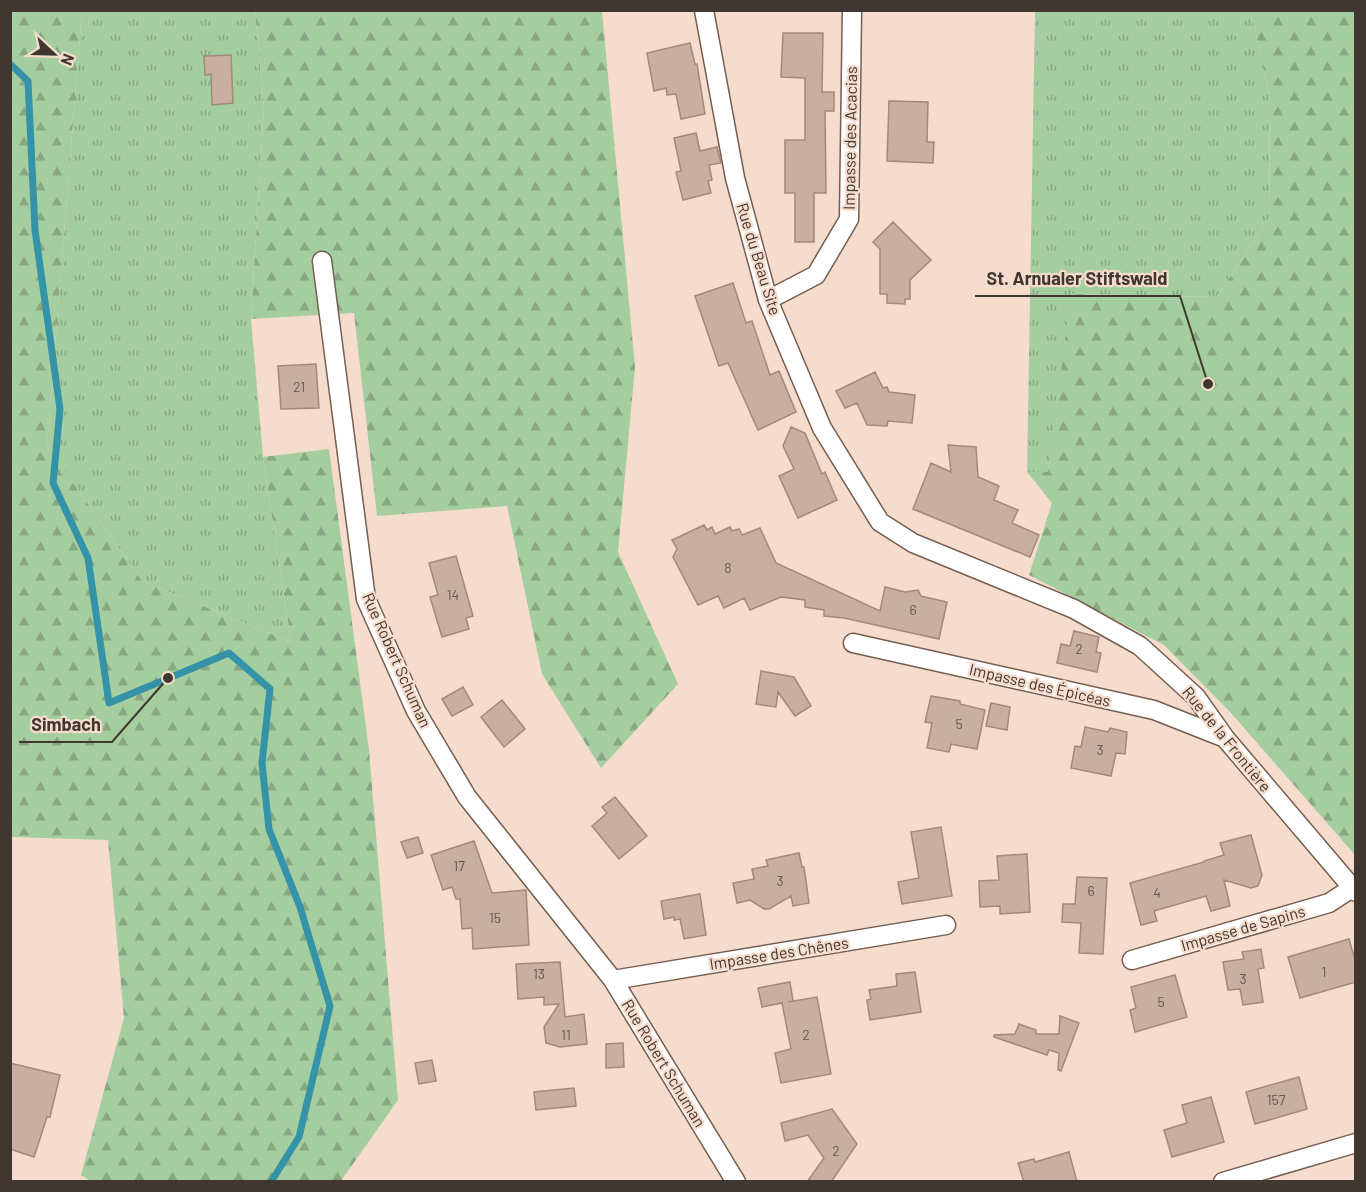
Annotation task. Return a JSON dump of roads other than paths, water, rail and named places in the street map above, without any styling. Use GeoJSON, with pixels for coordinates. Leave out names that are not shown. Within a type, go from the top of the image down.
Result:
{"type":"FeatureCollection","features":[{"type":"Feature","properties":{"kind":"street","name":"Rue du Beau Site"},"geometry":{"type":"LineString","coordinates":[[704,10],[735,178],[768,300],[822,428],[880,522]]}},
{"type":"Feature","properties":{"kind":"street","name":"Impasse des Acacias"},"geometry":{"type":"LineString","coordinates":[[768,300],[816,275],[849,219],[852,10]]}},
{"type":"Feature","properties":{"kind":"street","name":"Rue Robert Schuman"},"geometry":{"type":"LineString","coordinates":[[322,261],[366,598],[416,711],[467,797],[613,980],[736,1182]]}},
{"type":"Feature","properties":{"kind":"street","name":"Rue de la Frontière"},"geometry":{"type":"LineString","coordinates":[[880,522],[914,543],[1074,609],[1140,646],[1196,697],[1224,738],[1354,890]]}},
{"type":"Feature","properties":{"kind":"street","name":"Impasse des Épicéas"},"geometry":{"type":"LineString","coordinates":[[853,643],[1154,711],[1224,738]]}},
{"type":"Feature","properties":{"kind":"street","name":"Impasse de Sapins"},"geometry":{"type":"LineString","coordinates":[[1132,960],[1329,903],[1354,890]]}},
{"type":"Feature","properties":{"kind":"street","name":"Impasse des Chênes"},"geometry":{"type":"LineString","coordinates":[[613,980],[946,925]]}},
{"type":"Feature","properties":{"kind":"street"},"geometry":{"type":"LineString","coordinates":[[1223,1182],[1356,1143]]}},
{"type":"Feature","properties":{"kind":"waterway"},"geometry":{"type":"LineString","coordinates":[[10,64],[28,81],[35,230],[60,409],[53,483],[88,558],[109,703],[229,653],[270,689],[262,763],[269,829],[300,907],[330,1006],[299,1137],[271,1182]]}},
{"type":"Feature","properties":{"kind":"place","name":"St. Arnualer Stiftswald"},"geometry":{"type":"Point","coordinates":[1208,384]}},
{"type":"Feature","properties":{"kind":"place","name":"Simbach"},"geometry":{"type":"Point","coordinates":[168,678]}}]}
